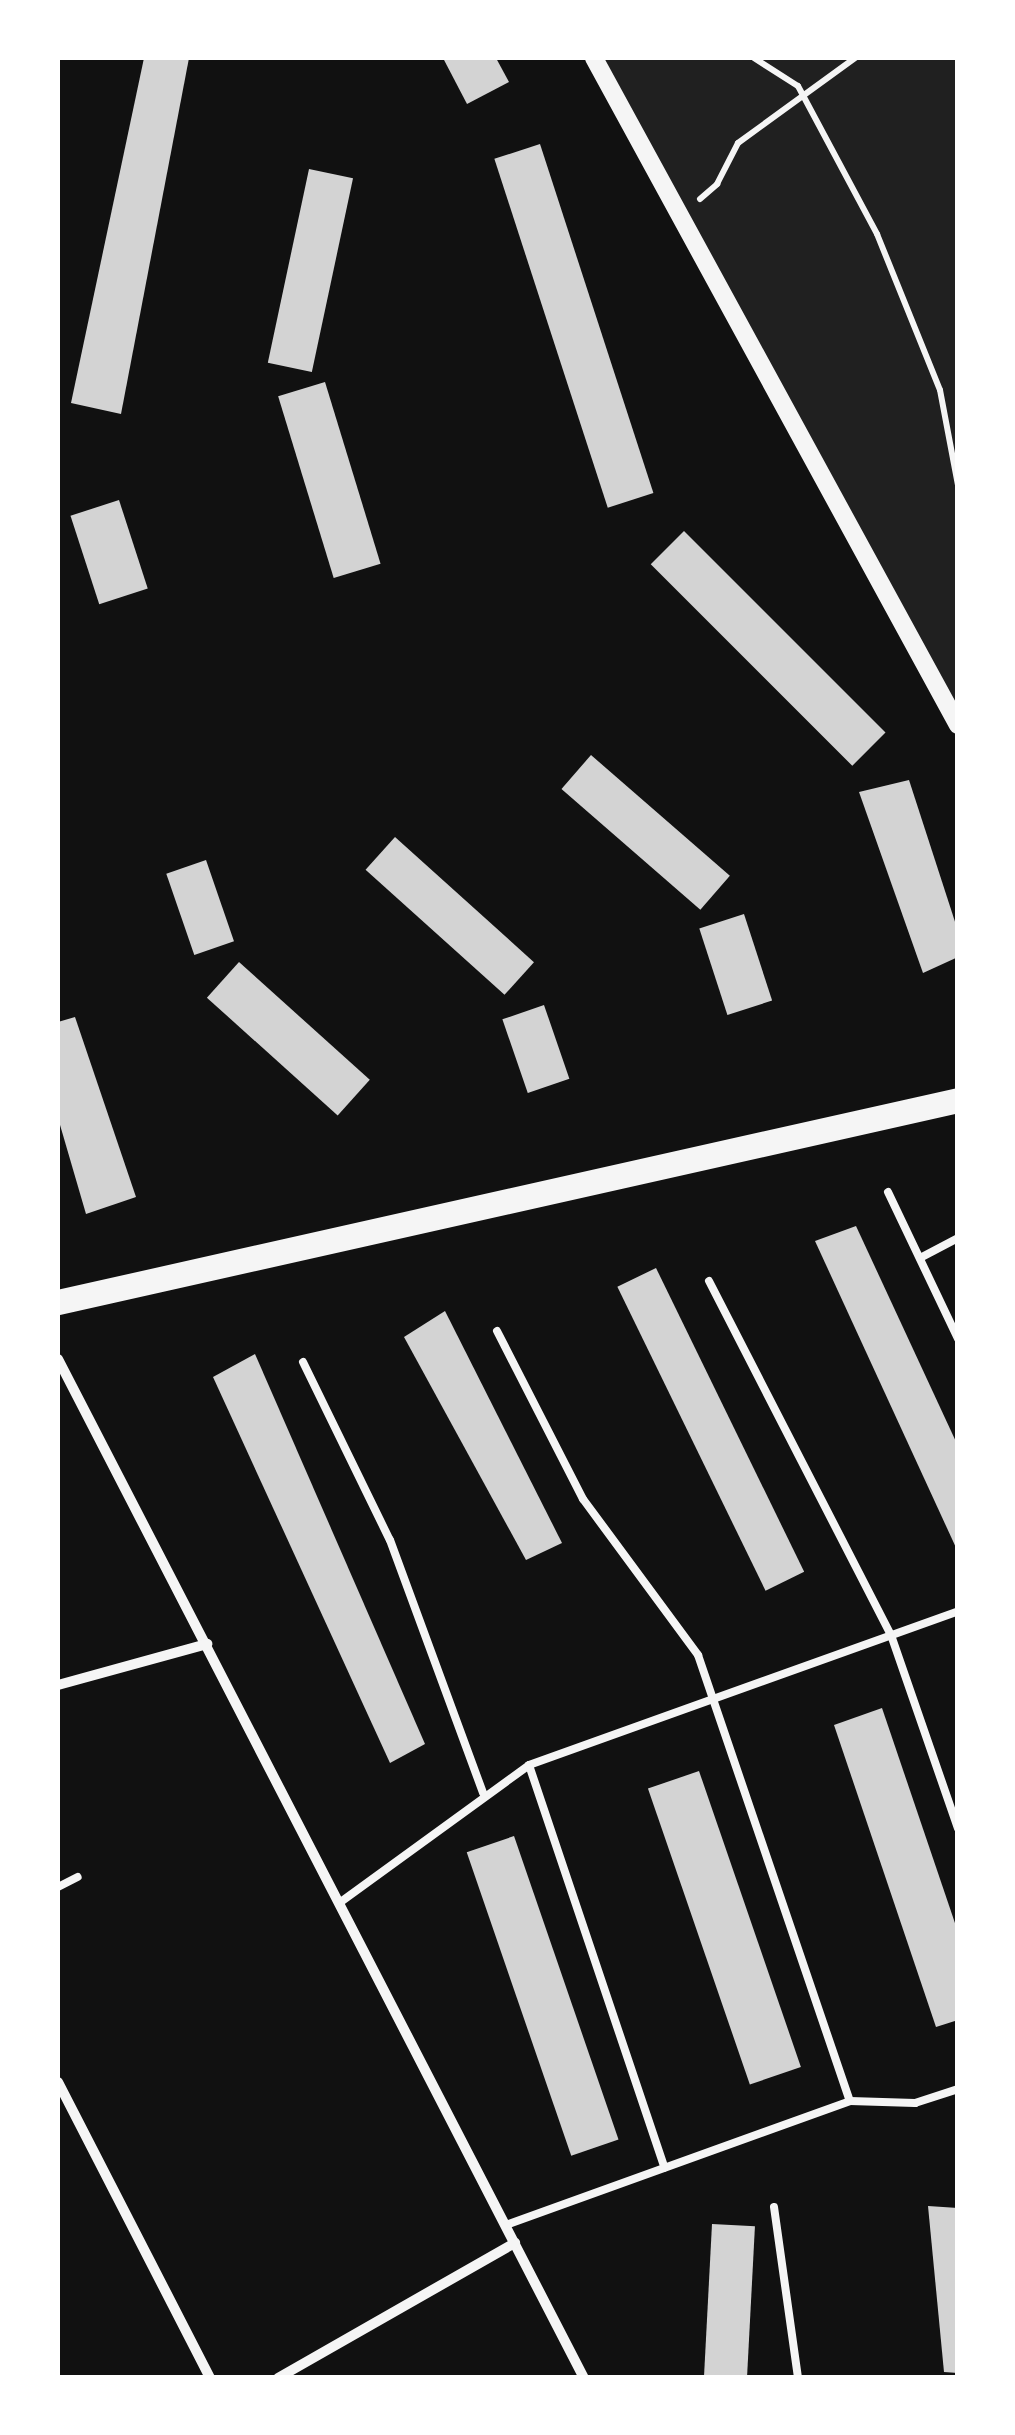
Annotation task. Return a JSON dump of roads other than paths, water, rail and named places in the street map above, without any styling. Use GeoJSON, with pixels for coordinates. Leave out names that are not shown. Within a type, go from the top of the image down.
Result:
{"type":"FeatureCollection","features":[{"type":"Feature","properties":{"kind":"main road"},"geometry":{"type":"LineString","coordinates":[[58,1302],[958,1100]]}},
{"type":"Feature","properties":{"kind":"street"},"geometry":{"type":"LineString","coordinates":[[594,58],[957,721]]}},
{"type":"Feature","properties":{"kind":"street"},"geometry":{"type":"LineString","coordinates":[[58,1359],[342,1901],[584,2378]]}},
{"type":"Feature","properties":{"kind":"street"},"geometry":{"type":"LineString","coordinates":[[58,1685],[207,1644]]}},
{"type":"Feature","properties":{"kind":"street"},"geometry":{"type":"LineString","coordinates":[[58,2084],[210,2378]]}},
{"type":"Feature","properties":{"kind":"street"},"geometry":{"type":"LineString","coordinates":[[278,2378],[515,2243]]}},
{"type":"Feature","properties":{"kind":"lane"},"geometry":{"type":"LineString","coordinates":[[888,1192],[958,1340]]}},
{"type":"Feature","properties":{"kind":"lane"},"geometry":{"type":"LineString","coordinates":[[920,1258],[958,1238]]}},
{"type":"Feature","properties":{"kind":"lane"},"geometry":{"type":"LineString","coordinates":[[710,1281],[890,1635],[958,1829]]}},
{"type":"Feature","properties":{"kind":"lane"},"geometry":{"type":"LineString","coordinates":[[497,1330],[583,1499],[698,1654],[850,2100]]}},
{"type":"Feature","properties":{"kind":"lane"},"geometry":{"type":"LineString","coordinates":[[303,1362],[390,1540],[482,1793]]}},
{"type":"Feature","properties":{"kind":"lane"},"geometry":{"type":"LineString","coordinates":[[342,1901],[482,1793],[528,1765],[713,1695],[958,1611]]}},
{"type":"Feature","properties":{"kind":"lane"},"geometry":{"type":"LineString","coordinates":[[528,1765],[665,2168]]}},
{"type":"Feature","properties":{"kind":"lane"},"geometry":{"type":"LineString","coordinates":[[58,1887],[78,1877]]}},
{"type":"Feature","properties":{"kind":"lane"},"geometry":{"type":"LineString","coordinates":[[506,2226],[850,2100],[916,2103],[958,2090]]}},
{"type":"Feature","properties":{"kind":"lane"},"geometry":{"type":"LineString","coordinates":[[774,2207],[798,2378]]}}]}
